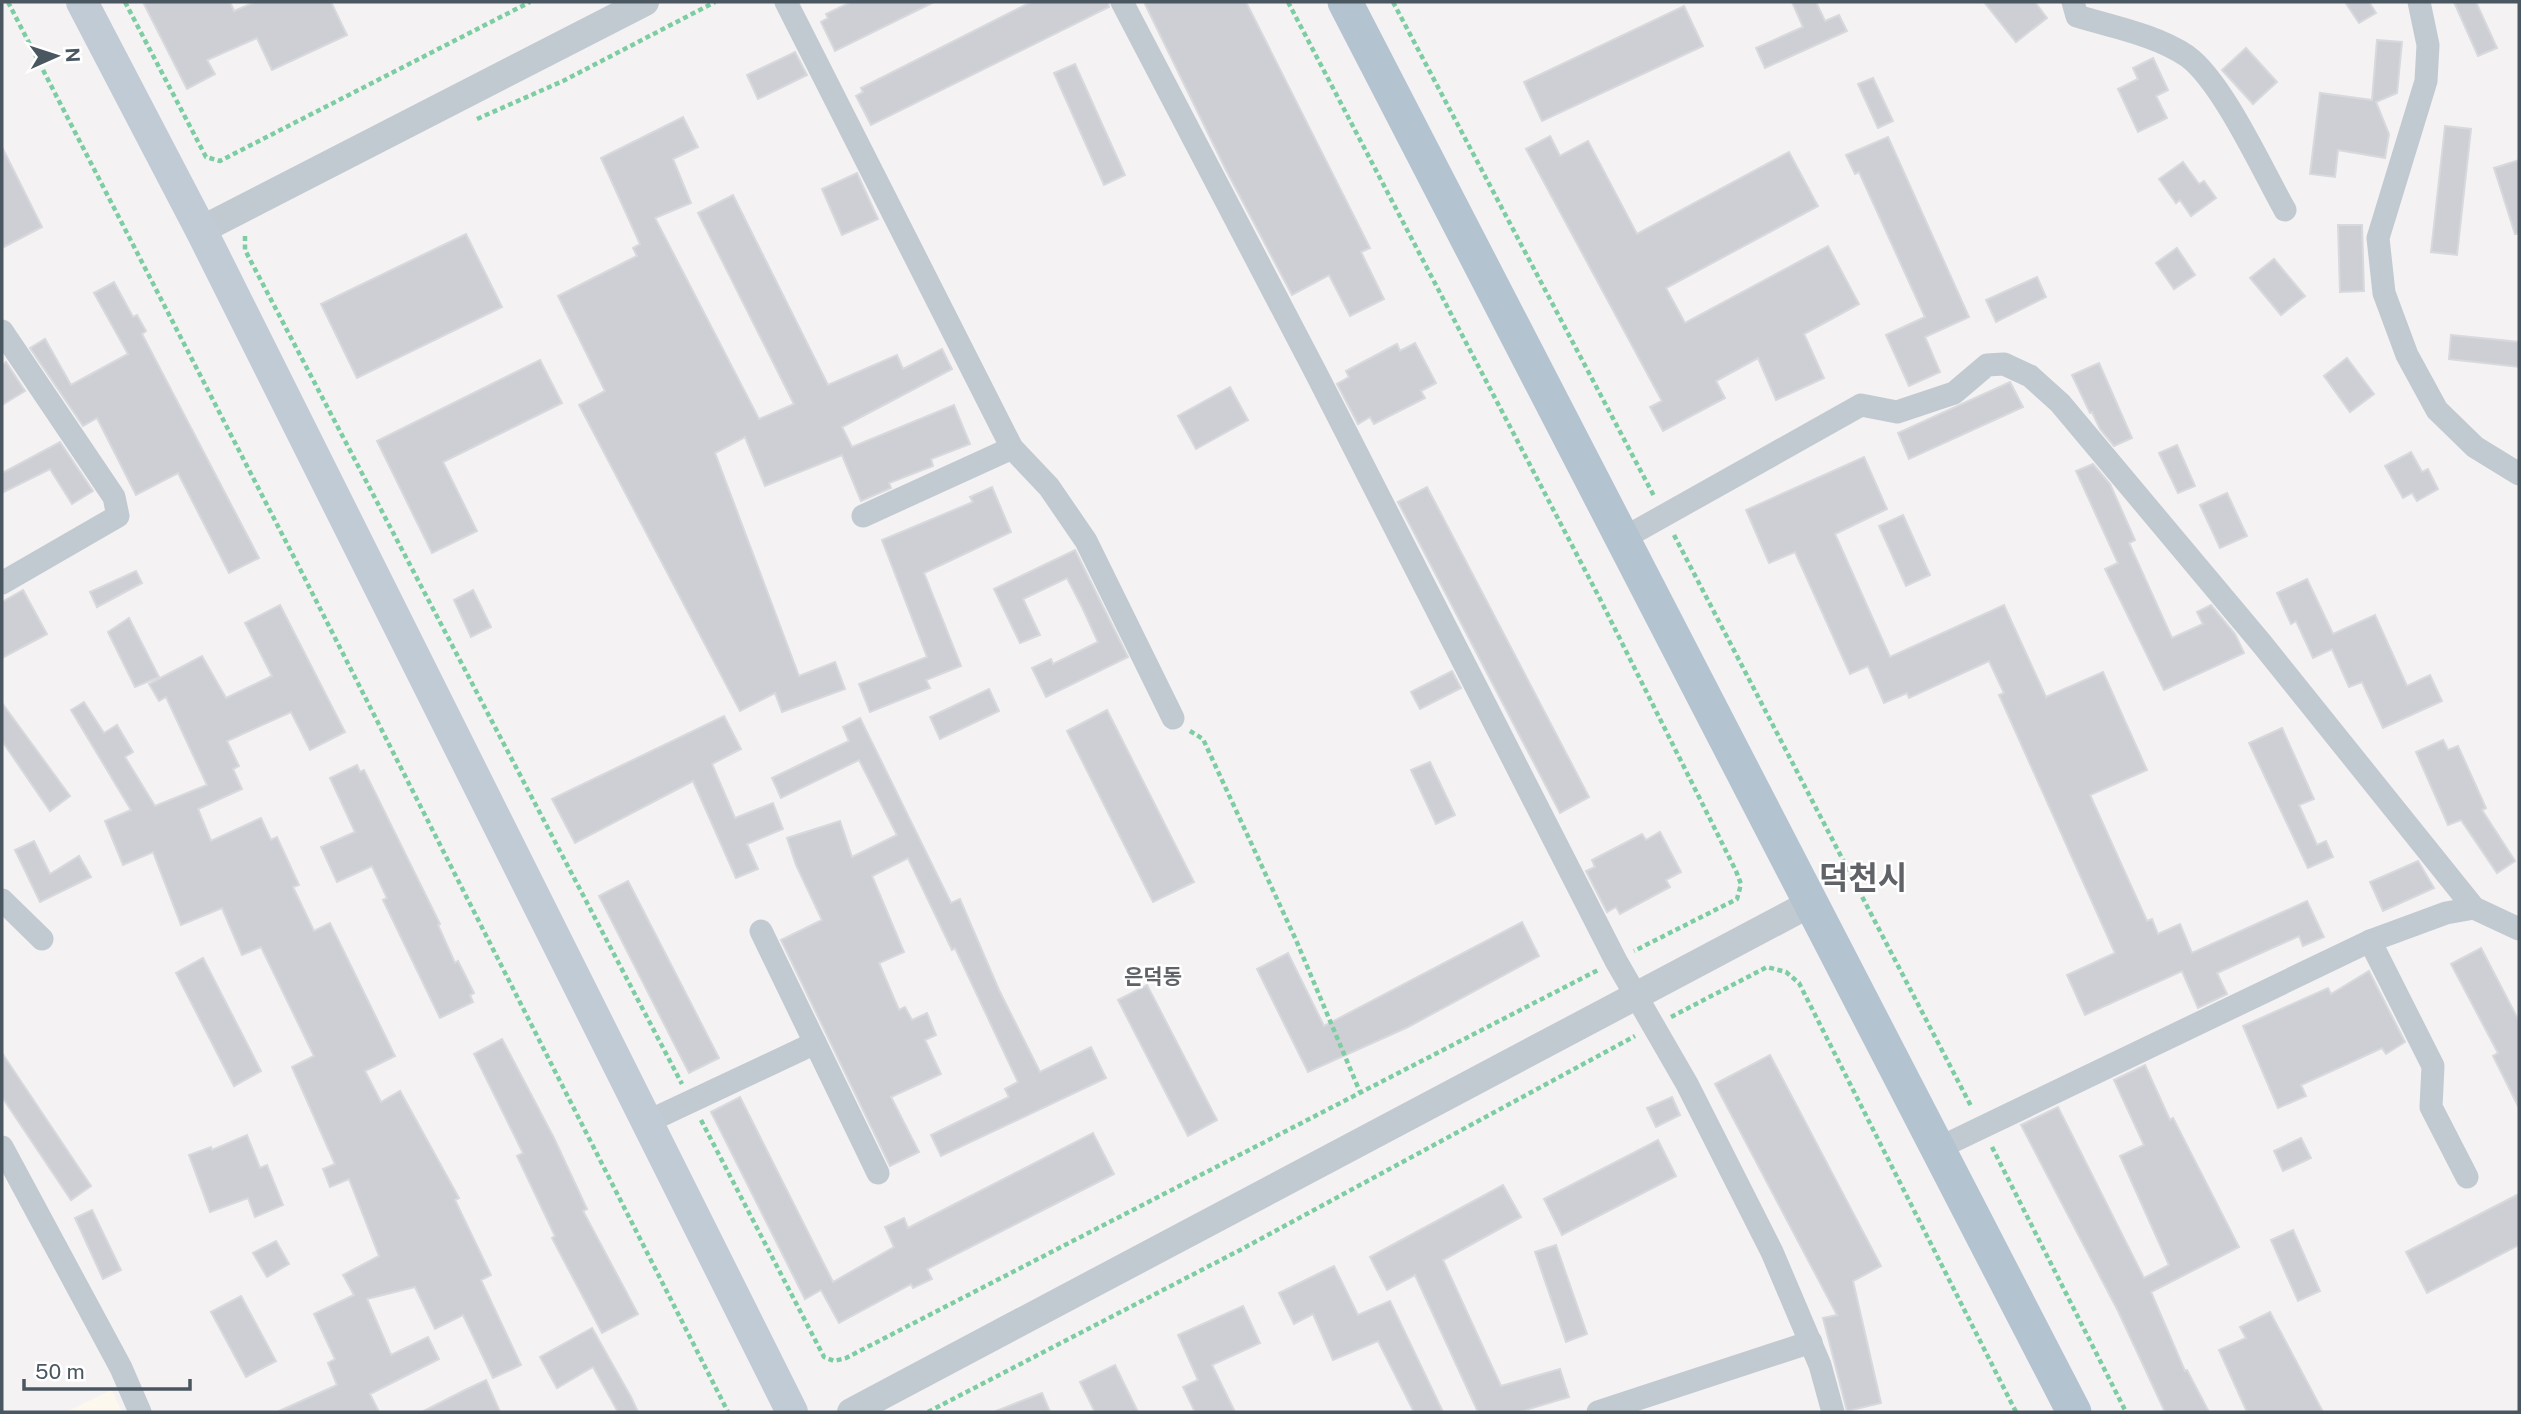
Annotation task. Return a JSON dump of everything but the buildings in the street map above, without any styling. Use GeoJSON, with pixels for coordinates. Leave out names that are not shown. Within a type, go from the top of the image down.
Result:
{"type":"FeatureCollection","features":[{"type":"Feature","properties":{"kind":"main road"},"geometry":{"type":"LineString","coordinates":[[82,2],[201,230],[792,1412]]}},
{"type":"Feature","properties":{"kind":"main road"},"geometry":{"type":"LineString","coordinates":[[1345,2],[1813,902],[2074,1412]]}},
{"type":"Feature","properties":{"kind":"street"},"geometry":{"type":"LineString","coordinates":[[201,230],[645,2]]}},
{"type":"Feature","properties":{"kind":"street"},"geometry":{"type":"LineString","coordinates":[[786,2],[1012,448],[1049,487],[1086,541],[1173,718]]}},
{"type":"Feature","properties":{"kind":"street"},"geometry":{"type":"LineString","coordinates":[[1122,2],[1316,373],[1616,961],[1687,1084],[1772,1252],[1811,1342],[1833,1412]]}},
{"type":"Feature","properties":{"kind":"street"},"geometry":{"type":"LineString","coordinates":[[2073,2],[2077,16],[2157,41],[2189,57],[2217,89],[2285,210]]}},
{"type":"Feature","properties":{"kind":"street"},"geometry":{"type":"LineString","coordinates":[[2419,2],[2428,45],[2426,81],[2378,238],[2384,293],[2407,355],[2437,411],[2475,447],[2519,474]]}},
{"type":"Feature","properties":{"kind":"street"},"geometry":{"type":"LineString","coordinates":[[2,331],[114,497],[118,516],[2,583]]}},
{"type":"Feature","properties":{"kind":"street"},"geometry":{"type":"LineString","coordinates":[[1624,538],[1861,405],[1897,412],[1954,393],[1987,365],[2004,364],[2030,376],[2060,403],[2236,612],[2474,908],[2519,929]]}},
{"type":"Feature","properties":{"kind":"street"},"geometry":{"type":"LineString","coordinates":[[863,516],[1012,448]]}},
{"type":"Feature","properties":{"kind":"street"},"geometry":{"type":"LineString","coordinates":[[2,900],[42,939]]}},
{"type":"Feature","properties":{"kind":"street"},"geometry":{"type":"LineString","coordinates":[[851,1412],[1813,902]]}},
{"type":"Feature","properties":{"kind":"street"},"geometry":{"type":"LineString","coordinates":[[1939,1148],[2370,941],[2446,913],[2474,908]]}},
{"type":"Feature","properties":{"kind":"street"},"geometry":{"type":"LineString","coordinates":[[761,931],[878,1173]]}},
{"type":"Feature","properties":{"kind":"street"},"geometry":{"type":"LineString","coordinates":[[2370,941],[2433,1066],[2431,1107],[2467,1177]]}},
{"type":"Feature","properties":{"kind":"street"},"geometry":{"type":"LineString","coordinates":[[647,1122],[815,1044]]}},
{"type":"Feature","properties":{"kind":"street"},"geometry":{"type":"LineString","coordinates":[[2,1147],[121,1368],[140,1412]]}},
{"type":"Feature","properties":{"kind":"street"},"geometry":{"type":"LineString","coordinates":[[1598,1412],[1811,1342]]}},
{"type":"Feature","properties":{"kind":"path"},"geometry":{"type":"LineString","coordinates":[[8,2],[299,566],[728,1412]]}},
{"type":"Feature","properties":{"kind":"path"},"geometry":{"type":"LineString","coordinates":[[125,2],[206,157],[220,161],[530,2]]}},
{"type":"Feature","properties":{"kind":"path"},"geometry":{"type":"LineString","coordinates":[[475,119],[563,81],[715,2]]}},
{"type":"Feature","properties":{"kind":"path"},"geometry":{"type":"LineString","coordinates":[[252,227],[244,238],[245,250],[824,1357],[834,1361],[846,1358],[1737,899],[1741,884],[1599,597],[1288,2]]}},
{"type":"Feature","properties":{"kind":"path"},"geometry":{"type":"LineString","coordinates":[[1393,2],[1664,515],[2126,1412]]}},
{"type":"Feature","properties":{"kind":"path"},"geometry":{"type":"LineString","coordinates":[[1173,718],[1203,740],[1296,940],[1360,1092]]}},
{"type":"Feature","properties":{"kind":"path"},"geometry":{"type":"LineString","coordinates":[[928,1412],[1242,1249],[1653,1026],[1768,967],[1786,972],[1798,984],[2016,1412]]}},
{"type":"Feature","properties":{"kind":"shaded area"},"geometry":{"type":"Polygon","coordinates":[[[111,1390],[122,1412],[66,1412],[111,1390]]]}},
{"type":"Feature","properties":{"kind":"district","name":"덕천시"},"geometry":{"type":"Point","coordinates":[1863,877]}},
{"type":"Feature","properties":{"kind":"district","name":"은덕동"},"geometry":{"type":"Point","coordinates":[1153,976]}}]}
